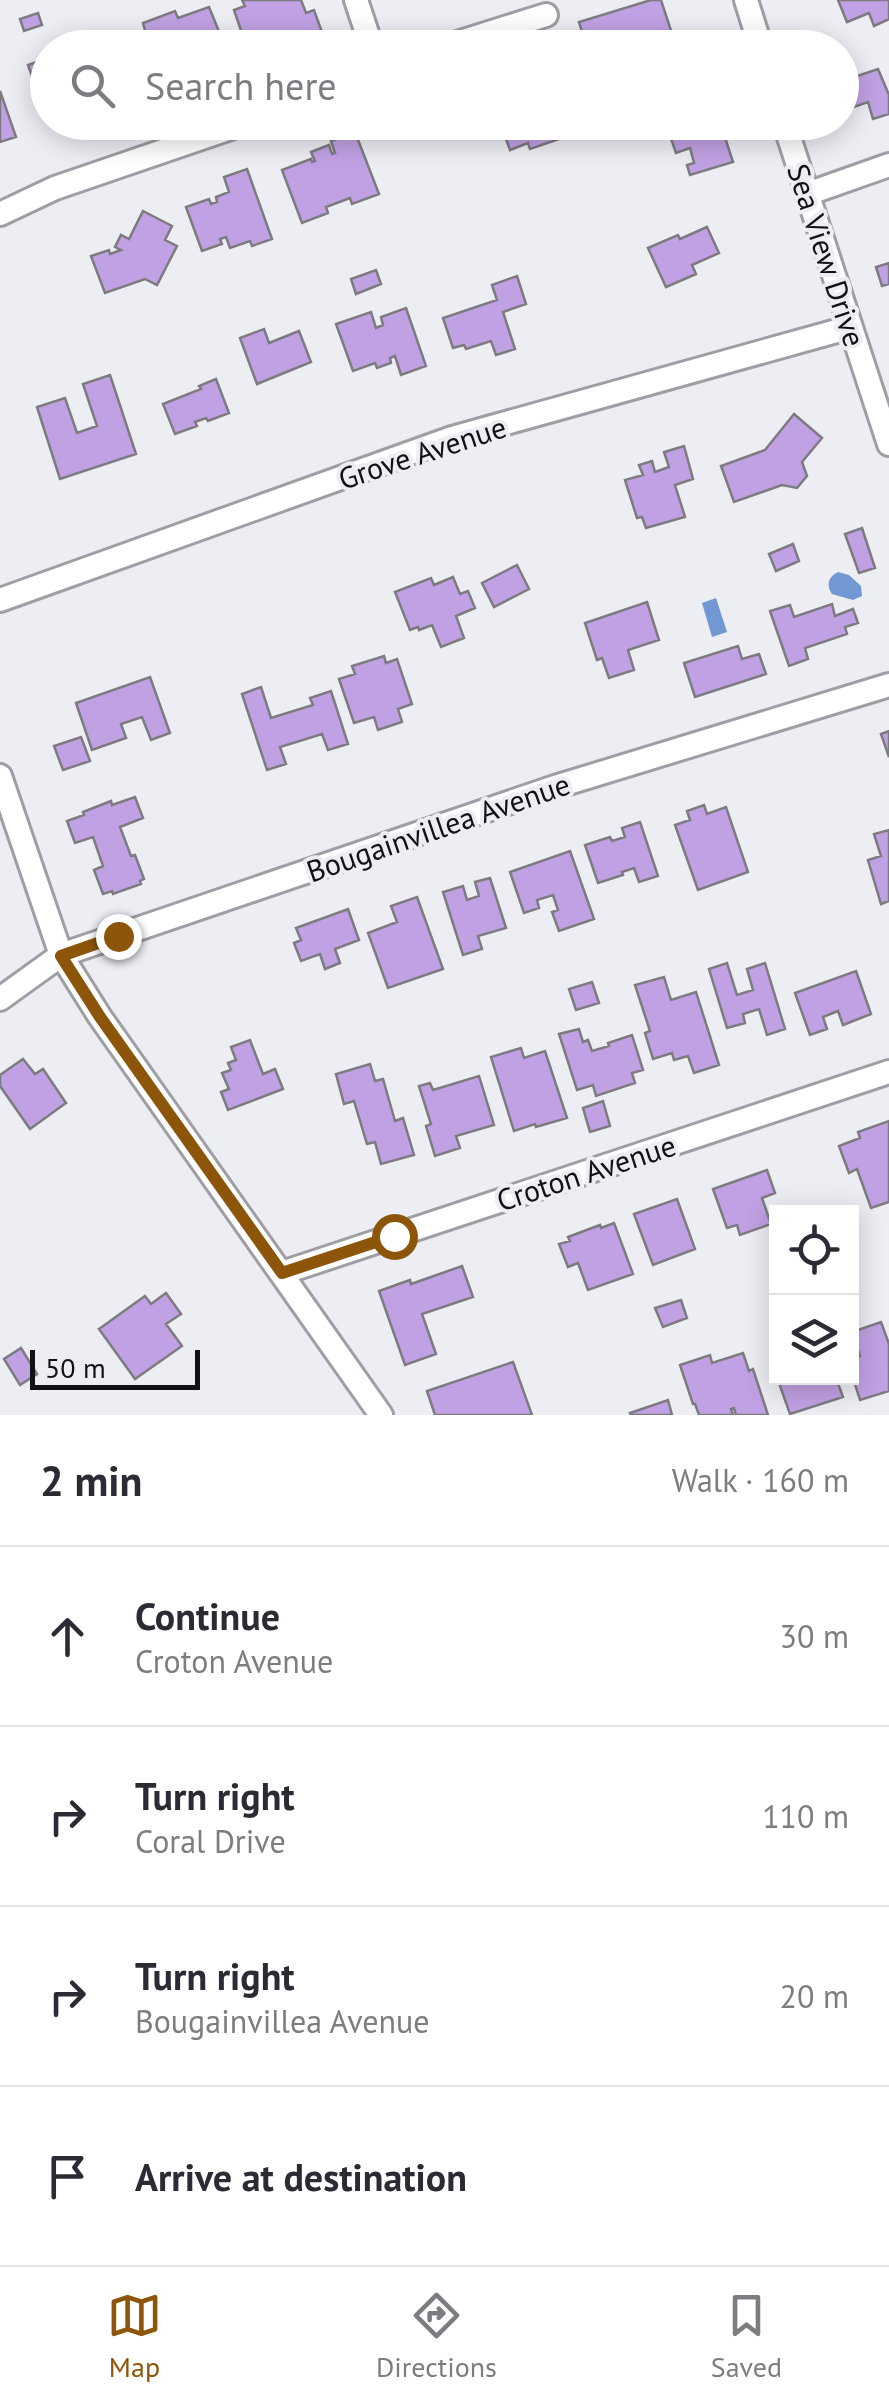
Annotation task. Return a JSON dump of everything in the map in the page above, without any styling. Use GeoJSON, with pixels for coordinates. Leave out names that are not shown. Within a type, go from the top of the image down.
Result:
{"type":"FeatureCollection","features":[{"type":"Feature","properties":{"kind":"street"},"geometry":{"type":"LineString","coordinates":[[356,0],[366,30]]}},
{"type":"Feature","properties":{"kind":"street"},"geometry":{"type":"LineString","coordinates":[[746,0],[755,30]]}},
{"type":"Feature","properties":{"kind":"street"},"geometry":{"type":"LineString","coordinates":[[498,30],[546,15]]}},
{"type":"Feature","properties":{"kind":"street"},"geometry":{"type":"LineString","coordinates":[[0,214],[55,188],[195,140]]}},
{"type":"Feature","properties":{"kind":"street","name":"Sea View Drive"},"geometry":{"type":"LineString","coordinates":[[790,140],[889,444]]}},
{"type":"Feature","properties":{"kind":"street"},"geometry":{"type":"LineString","coordinates":[[806,194],[889,164]]}},
{"type":"Feature","properties":{"kind":"street","name":"Grove Avenue"},"geometry":{"type":"LineString","coordinates":[[0,600],[452,438],[851,327]]}},
{"type":"Feature","properties":{"kind":"street","name":"Bougainvillea Avenue"},"geometry":{"type":"LineString","coordinates":[[0,999],[61,956],[555,786],[889,685]]}},
{"type":"Feature","properties":{"kind":"street"},"geometry":{"type":"LineString","coordinates":[[0,776],[61,956],[382,1415]]}},
{"type":"Feature","properties":{"kind":"street","name":"Croton Avenue"},"geometry":{"type":"LineString","coordinates":[[282,1273],[889,1072]]}},
{"type":"Feature","properties":{"kind":"water"},"geometry":{"type":"Polygon","coordinates":[[[838,572],[849,575],[861,586],[862,596],[853,600],[832,594],[829,582],[838,572]]]}},
{"type":"Feature","properties":{"kind":"water"},"geometry":{"type":"Polygon","coordinates":[[[716,598],[727,632],[712,637],[702,603],[716,598]]]}},
{"type":"Feature","properties":{"kind":"building"},"geometry":{"type":"Polygon","coordinates":[[[242,0],[301,0],[306,13],[314,10],[321,30],[241,30],[234,10],[245,6],[242,0]]]}},
{"type":"Feature","properties":{"kind":"building"},"geometry":{"type":"Polygon","coordinates":[[[661,0],[671,30],[581,30],[579,22],[661,0]]]}},
{"type":"Feature","properties":{"kind":"building"},"geometry":{"type":"Polygon","coordinates":[[[838,0],[889,0],[889,19],[874,26],[869,13],[847,22],[838,0]]]}},
{"type":"Feature","properties":{"kind":"building"},"geometry":{"type":"Polygon","coordinates":[[[209,7],[218,30],[145,30],[143,23],[175,11],[178,18],[209,7]]]}},
{"type":"Feature","properties":{"kind":"building"},"geometry":{"type":"Polygon","coordinates":[[[38,13],[42,25],[24,31],[20,19],[38,13]]]}},
{"type":"Feature","properties":{"kind":"building"},"geometry":{"type":"Polygon","coordinates":[[[878,69],[889,95],[889,114],[873,119],[868,102],[859,105],[859,75],[878,69]]]}},
{"type":"Feature","properties":{"kind":"building"},"geometry":{"type":"Polygon","coordinates":[[[0,91],[16,137],[0,142],[0,91]]]}},
{"type":"Feature","properties":{"kind":"building"},"geometry":{"type":"Polygon","coordinates":[[[358,140],[379,194],[352,204],[350,198],[326,207],[328,213],[302,223],[282,170],[315,161],[311,152],[329,145],[335,153],[331,141],[358,140]]]}},
{"type":"Feature","properties":{"kind":"building"},"geometry":{"type":"Polygon","coordinates":[[[506,140],[556,140],[530,149],[528,143],[510,150],[506,140]]]}},
{"type":"Feature","properties":{"kind":"building"},"geometry":{"type":"Polygon","coordinates":[[[671,140],[726,140],[733,162],[690,175],[687,165],[694,163],[690,148],[676,153],[671,140]]]}},
{"type":"Feature","properties":{"kind":"building"},"geometry":{"type":"Polygon","coordinates":[[[247,169],[272,239],[230,248],[226,237],[220,239],[222,244],[202,251],[186,207],[209,199],[211,204],[217,202],[216,197],[229,192],[224,177],[247,169]]]}},
{"type":"Feature","properties":{"kind":"building"},"geometry":{"type":"Polygon","coordinates":[[[143,211],[172,226],[165,240],[177,246],[157,285],[145,279],[105,293],[91,256],[121,250],[115,247],[121,235],[129,239],[143,211]]]}},
{"type":"Feature","properties":{"kind":"building"},"geometry":{"type":"Polygon","coordinates":[[[707,227],[719,253],[692,265],[696,274],[666,287],[648,248],[707,227]]]}},
{"type":"Feature","properties":{"kind":"building"},"geometry":{"type":"Polygon","coordinates":[[[889,263],[889,284],[882,286],[876,267],[889,263]]]}},
{"type":"Feature","properties":{"kind":"building"},"geometry":{"type":"Polygon","coordinates":[[[376,270],[381,284],[356,294],[351,279],[376,270]]]}},
{"type":"Feature","properties":{"kind":"building"},"geometry":{"type":"Polygon","coordinates":[[[517,276],[526,304],[503,312],[515,349],[496,355],[491,341],[466,349],[464,345],[453,348],[443,318],[497,300],[492,285],[517,276]]]}},
{"type":"Feature","properties":{"kind":"building"},"geometry":{"type":"Polygon","coordinates":[[[406,308],[426,366],[401,375],[395,356],[390,358],[391,363],[377,368],[375,363],[353,371],[336,324],[371,312],[376,328],[383,325],[381,317],[406,308]]]}},
{"type":"Feature","properties":{"kind":"building"},"geometry":{"type":"Polygon","coordinates":[[[264,329],[269,343],[299,331],[311,362],[257,384],[240,338],[264,329]]]}},
{"type":"Feature","properties":{"kind":"building"},"geometry":{"type":"Polygon","coordinates":[[[110,375],[136,454],[60,479],[37,407],[65,398],[77,433],[97,426],[83,384],[110,375]]]}},
{"type":"Feature","properties":{"kind":"building"},"geometry":{"type":"Polygon","coordinates":[[[216,379],[229,413],[195,422],[197,426],[175,434],[163,404],[216,379]]]}},
{"type":"Feature","properties":{"kind":"building"},"geometry":{"type":"Polygon","coordinates":[[[794,414],[822,438],[802,462],[807,476],[797,488],[782,485],[734,502],[721,466],[765,450],[794,414]]]}},
{"type":"Feature","properties":{"kind":"building"},"geometry":{"type":"Polygon","coordinates":[[[684,446],[693,479],[675,485],[685,517],[646,528],[642,517],[637,518],[625,480],[643,475],[639,465],[652,461],[655,472],[669,467],[664,452],[684,446]]]}},
{"type":"Feature","properties":{"kind":"building"},"geometry":{"type":"Polygon","coordinates":[[[862,528],[875,568],[859,573],[845,534],[862,528]]]}},
{"type":"Feature","properties":{"kind":"building"},"geometry":{"type":"Polygon","coordinates":[[[793,544],[799,561],[776,571],[769,554],[793,544]]]}},
{"type":"Feature","properties":{"kind":"building"},"geometry":{"type":"Polygon","coordinates":[[[517,565],[529,589],[494,607],[482,583],[517,565]]]}},
{"type":"Feature","properties":{"kind":"building"},"geometry":{"type":"Polygon","coordinates":[[[453,577],[460,594],[468,591],[475,608],[456,616],[464,638],[441,647],[432,625],[410,630],[395,592],[431,578],[434,585],[453,577]]]}},
{"type":"Feature","properties":{"kind":"building"},"geometry":{"type":"Polygon","coordinates":[[[647,602],[659,640],[628,650],[634,670],[609,678],[602,658],[597,660],[585,623],[647,602]]]}},
{"type":"Feature","properties":{"kind":"building"},"geometry":{"type":"Polygon","coordinates":[[[832,604],[835,616],[853,609],[858,623],[845,627],[847,634],[805,648],[808,659],[789,666],[770,611],[790,605],[794,617],[832,604]]]}},
{"type":"Feature","properties":{"kind":"building"},"geometry":{"type":"Polygon","coordinates":[[[738,646],[742,659],[759,654],[766,674],[695,697],[684,663],[738,646]]]}},
{"type":"Feature","properties":{"kind":"building"},"geometry":{"type":"Polygon","coordinates":[[[384,656],[386,663],[397,659],[412,704],[398,709],[402,722],[378,730],[374,717],[354,723],[339,679],[355,674],[352,666],[384,656]]]}},
{"type":"Feature","properties":{"kind":"building"},"geometry":{"type":"Polygon","coordinates":[[[150,677],[170,733],[151,740],[142,717],[121,724],[126,738],[92,750],[76,703],[150,677]]]}},
{"type":"Feature","properties":{"kind":"building"},"geometry":{"type":"Polygon","coordinates":[[[261,687],[271,718],[313,705],[310,698],[331,691],[348,744],[328,750],[322,734],[280,747],[286,764],[267,770],[242,694],[261,687]]]}},
{"type":"Feature","properties":{"kind":"building"},"geometry":{"type":"Polygon","coordinates":[[[889,731],[889,757],[881,734],[889,731]]]}},
{"type":"Feature","properties":{"kind":"building"},"geometry":{"type":"Polygon","coordinates":[[[81,737],[90,761],[63,770],[54,746],[81,737]]]}},
{"type":"Feature","properties":{"kind":"building"},"geometry":{"type":"Polygon","coordinates":[[[135,797],[143,818],[120,827],[144,879],[141,884],[103,894],[94,870],[103,866],[93,837],[75,843],[67,821],[111,801],[112,805],[135,797]]]}},
{"type":"Feature","properties":{"kind":"building"},"geometry":{"type":"Polygon","coordinates":[[[704,805],[707,814],[726,807],[748,872],[698,890],[675,825],[690,820],[687,811],[704,805]]]}},
{"type":"Feature","properties":{"kind":"building"},"geometry":{"type":"Polygon","coordinates":[[[640,822],[658,876],[639,882],[634,868],[598,883],[585,845],[625,837],[622,828],[640,822]]]}},
{"type":"Feature","properties":{"kind":"building"},"geometry":{"type":"Polygon","coordinates":[[[889,830],[889,901],[881,904],[868,860],[881,856],[874,834],[889,830]]]}},
{"type":"Feature","properties":{"kind":"building"},"geometry":{"type":"Polygon","coordinates":[[[570,851],[594,919],[559,931],[552,912],[558,910],[553,895],[537,900],[539,908],[524,913],[510,872],[570,851]]]}},
{"type":"Feature","properties":{"kind":"building"},"geometry":{"type":"Polygon","coordinates":[[[490,878],[506,928],[478,936],[482,949],[463,955],[443,892],[463,886],[467,900],[479,896],[475,882],[490,878]]]}},
{"type":"Feature","properties":{"kind":"building"},"geometry":{"type":"Polygon","coordinates":[[[417,897],[443,969],[388,988],[368,933],[397,922],[391,906],[417,897]]]}},
{"type":"Feature","properties":{"kind":"building"},"geometry":{"type":"Polygon","coordinates":[[[348,909],[359,940],[335,949],[340,963],[325,969],[320,954],[301,961],[294,943],[301,940],[296,928],[348,909]]]}},
{"type":"Feature","properties":{"kind":"building"},"geometry":{"type":"Polygon","coordinates":[[[727,963],[737,995],[753,990],[747,969],[765,963],[785,1029],[767,1035],[759,1009],[743,1014],[745,1023],[727,1028],[709,969],[727,963]]]}},
{"type":"Feature","properties":{"kind":"building"},"geometry":{"type":"Polygon","coordinates":[[[856,971],[871,1014],[843,1025],[838,1011],[823,1017],[827,1029],[810,1035],[795,993],[856,971]]]}},
{"type":"Feature","properties":{"kind":"building"},"geometry":{"type":"Polygon","coordinates":[[[664,977],[671,1000],[696,992],[719,1065],[694,1073],[688,1056],[674,1060],[672,1053],[653,1059],[645,1033],[650,1031],[635,985],[664,977]]]}},
{"type":"Feature","properties":{"kind":"building"},"geometry":{"type":"Polygon","coordinates":[[[592,982],[599,1003],[576,1010],[569,989],[592,982]]]}},
{"type":"Feature","properties":{"kind":"building"},"geometry":{"type":"Polygon","coordinates":[[[579,1029],[583,1042],[588,1040],[592,1051],[632,1035],[643,1070],[632,1073],[635,1083],[596,1096],[593,1085],[577,1090],[559,1034],[579,1029]]]}},
{"type":"Feature","properties":{"kind":"building"},"geometry":{"type":"Polygon","coordinates":[[[250,1040],[263,1074],[275,1069],[283,1089],[228,1110],[221,1092],[229,1089],[222,1073],[231,1070],[228,1063],[236,1060],[231,1047],[250,1040]]]}},
{"type":"Feature","properties":{"kind":"building"},"geometry":{"type":"Polygon","coordinates":[[[521,1048],[524,1058],[545,1051],[567,1118],[514,1131],[491,1057],[521,1048]]]}},
{"type":"Feature","properties":{"kind":"building"},"geometry":{"type":"Polygon","coordinates":[[[23,1059],[35,1074],[43,1069],[66,1103],[30,1129],[0,1086],[0,1075],[23,1059]]]}},
{"type":"Feature","properties":{"kind":"building"},"geometry":{"type":"Polygon","coordinates":[[[370,1064],[375,1081],[383,1079],[395,1121],[403,1118],[414,1155],[381,1164],[375,1142],[367,1144],[354,1101],[344,1104],[336,1074],[370,1064]]]}},
{"type":"Feature","properties":{"kind":"building"},"geometry":{"type":"Polygon","coordinates":[[[479,1076],[494,1125],[456,1136],[460,1148],[435,1156],[426,1126],[431,1124],[419,1086],[430,1083],[433,1090],[479,1076]]]}},
{"type":"Feature","properties":{"kind":"building"},"geometry":{"type":"Polygon","coordinates":[[[603,1101],[610,1126],[590,1132],[583,1108],[603,1101]]]}},
{"type":"Feature","properties":{"kind":"building"},"geometry":{"type":"Polygon","coordinates":[[[889,1121],[889,1202],[871,1208],[857,1169],[849,1173],[839,1146],[860,1138],[858,1132],[889,1121]]]}},
{"type":"Feature","properties":{"kind":"building"},"geometry":{"type":"Polygon","coordinates":[[[767,1170],[775,1193],[762,1198],[769,1225],[740,1235],[737,1225],[727,1228],[713,1189],[767,1170]]]}},
{"type":"Feature","properties":{"kind":"building"},"geometry":{"type":"Polygon","coordinates":[[[677,1199],[695,1249],[653,1265],[634,1214],[677,1199]]]}},
{"type":"Feature","properties":{"kind":"building"},"geometry":{"type":"Polygon","coordinates":[[[614,1223],[633,1274],[588,1290],[578,1263],[568,1267],[559,1244],[570,1241],[568,1237],[614,1223]]]}},
{"type":"Feature","properties":{"kind":"building"},"geometry":{"type":"Polygon","coordinates":[[[462,1266],[473,1297],[422,1314],[436,1354],[405,1365],[379,1291],[462,1266]]]}},
{"type":"Feature","properties":{"kind":"building"},"geometry":{"type":"Polygon","coordinates":[[[166,1293],[181,1314],[166,1324],[182,1346],[135,1379],[99,1329],[145,1296],[151,1304],[166,1293]]]}},
{"type":"Feature","properties":{"kind":"building"},"geometry":{"type":"Polygon","coordinates":[[[681,1300],[687,1318],[663,1327],[655,1308],[681,1300]]]}},
{"type":"Feature","properties":{"kind":"building"},"geometry":{"type":"Polygon","coordinates":[[[881,1322],[889,1344],[889,1391],[860,1400],[855,1385],[859,1385],[859,1330],[881,1322]]]}},
{"type":"Feature","properties":{"kind":"building"},"geometry":{"type":"Polygon","coordinates":[[[21,1348],[37,1374],[20,1385],[4,1359],[21,1348]]]}},
{"type":"Feature","properties":{"kind":"building"},"geometry":{"type":"Polygon","coordinates":[[[743,1353],[749,1371],[753,1369],[768,1415],[736,1415],[734,1408],[733,1415],[699,1415],[680,1365],[710,1355],[712,1363],[743,1353]]]}},
{"type":"Feature","properties":{"kind":"building"},"geometry":{"type":"Polygon","coordinates":[[[513,1362],[532,1415],[435,1415],[427,1391],[513,1362]]]}},
{"type":"Feature","properties":{"kind":"building"},"geometry":{"type":"Polygon","coordinates":[[[780,1385],[839,1385],[843,1397],[790,1414],[780,1385]]]}},
{"type":"Feature","properties":{"kind":"building"},"geometry":{"type":"Polygon","coordinates":[[[668,1400],[672,1415],[630,1413],[668,1400]]]}},
{"type":"Feature","properties":{"kind":"route"},"geometry":{"type":"LineString","coordinates":[[118,936],[61,956],[282,1273],[394,1236]]}}]}
